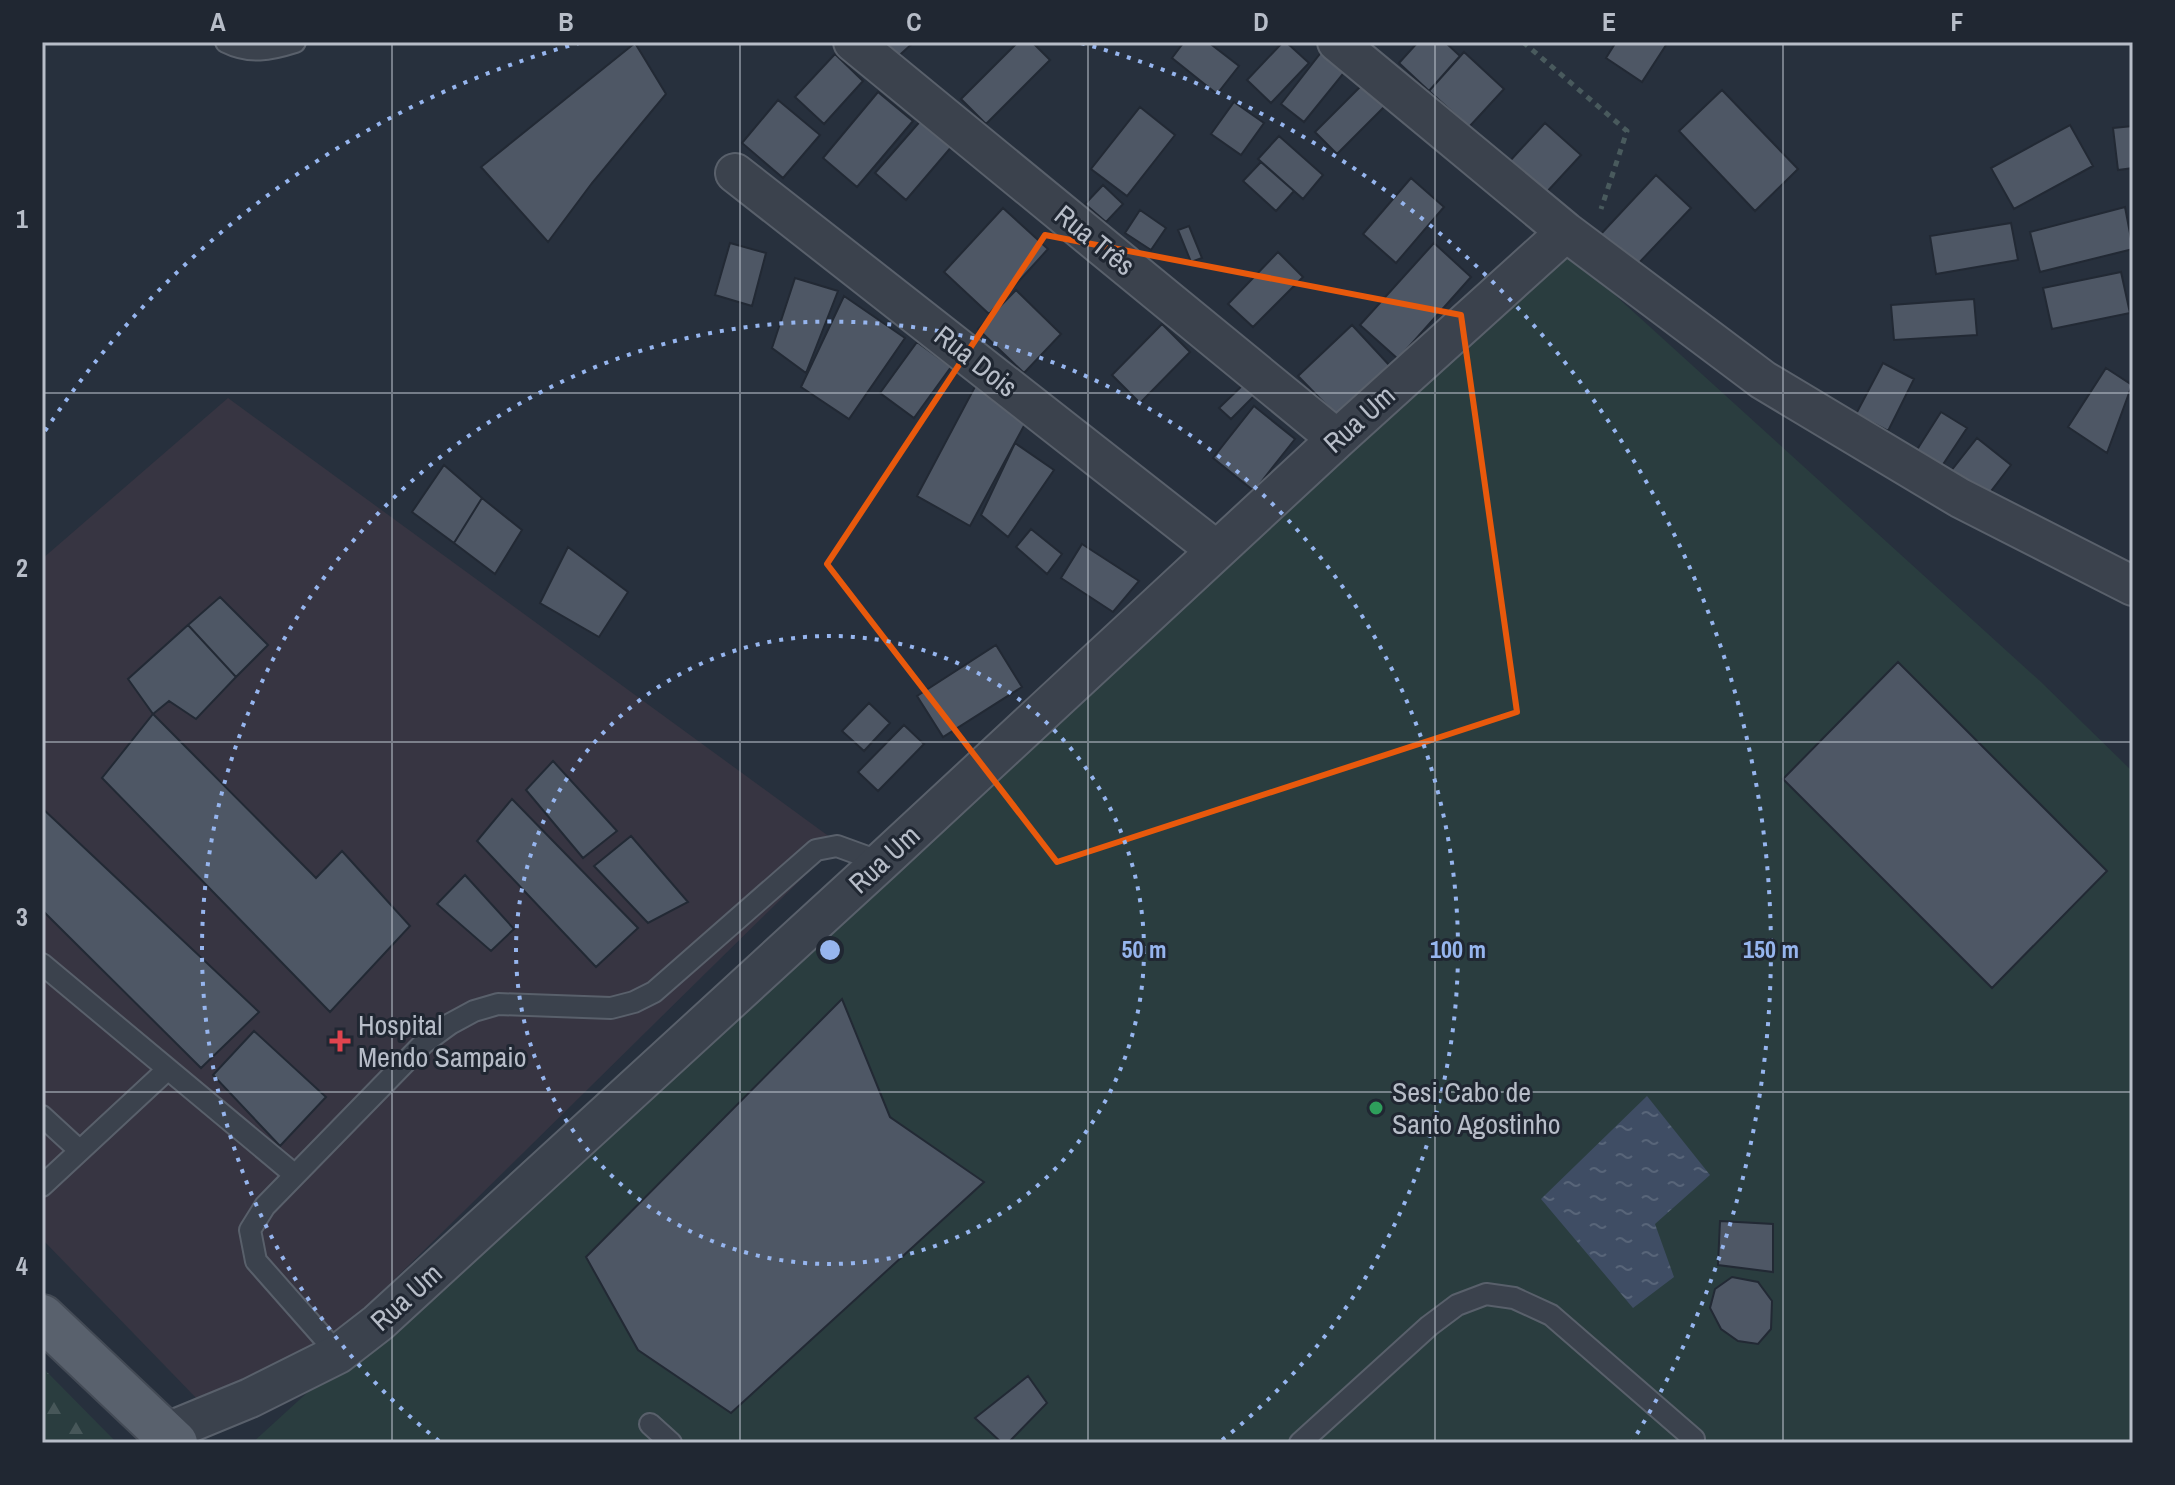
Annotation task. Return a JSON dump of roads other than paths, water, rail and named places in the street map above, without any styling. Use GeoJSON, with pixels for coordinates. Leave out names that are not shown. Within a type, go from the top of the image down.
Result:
{"type":"FeatureCollection","features":[{"type":"Feature","properties":{"kind":"main road"},"geometry":{"type":"LineString","coordinates":[[42,1317],[170,1438]]}},
{"type":"Feature","properties":{"kind":"street","name":"Rua Três"},"geometry":{"type":"LineString","coordinates":[[853,42],[1337,439]]}},
{"type":"Feature","properties":{"kind":"street"},"geometry":{"type":"LineString","coordinates":[[1337,42],[1566,232],[1763,380],[1960,498],[2133,586]]}},
{"type":"Feature","properties":{"kind":"street","name":"Rua Dois"},"geometry":{"type":"LineString","coordinates":[[735,173],[1216,550]]}},
{"type":"Feature","properties":{"kind":"street","name":"Rua Um"},"geometry":{"type":"LineString","coordinates":[[170,1438],[338,1354],[378,1323],[1216,550],[1566,232]]}},
{"type":"Feature","properties":{"kind":"street"},"geometry":{"type":"LineString","coordinates":[[2093,566],[2133,555]]}},
{"type":"Feature","properties":{"kind":"lane"},"geometry":{"type":"LineString","coordinates":[[226,42],[242,50],[272,50],[295,42]]}},
{"type":"Feature","properties":{"kind":"lane"},"geometry":{"type":"LineString","coordinates":[[338,1354],[256,1261],[250,1230],[265,1206],[424,1043],[474,1011],[498,1004],[611,1008],[634,1002],[654,992],[693,961],[816,850],[837,846],[881,862]]}},
{"type":"Feature","properties":{"kind":"lane"},"geometry":{"type":"LineString","coordinates":[[42,964],[295,1175]]}},
{"type":"Feature","properties":{"kind":"lane"},"geometry":{"type":"LineString","coordinates":[[42,1186],[168,1069]]}},
{"type":"Feature","properties":{"kind":"lane"},"geometry":{"type":"LineString","coordinates":[[42,1116],[79,1150]]}},
{"type":"Feature","properties":{"kind":"lane"},"geometry":{"type":"LineString","coordinates":[[1300,1443],[1429,1326],[1457,1305],[1486,1294],[1514,1298],[1551,1315],[1694,1439]]}},
{"type":"Feature","properties":{"kind":"lane"},"geometry":{"type":"LineString","coordinates":[[650,1424],[671,1443]]}},
{"type":"Feature","properties":{"kind":"water"},"geometry":{"type":"Polygon","coordinates":[[[1647,1096],[1710,1175],[1655,1224],[1674,1277],[1633,1308],[1541,1199],[1647,1096]]]}},
{"type":"Feature","properties":{"kind":"place","name":"Hospital Mendo Sampaio"},"geometry":{"type":"Point","coordinates":[340,1041]}},
{"type":"Feature","properties":{"kind":"place","name":"Sesi Cabo de Santo Agostinho"},"geometry":{"type":"Point","coordinates":[1376,1108]}}]}
